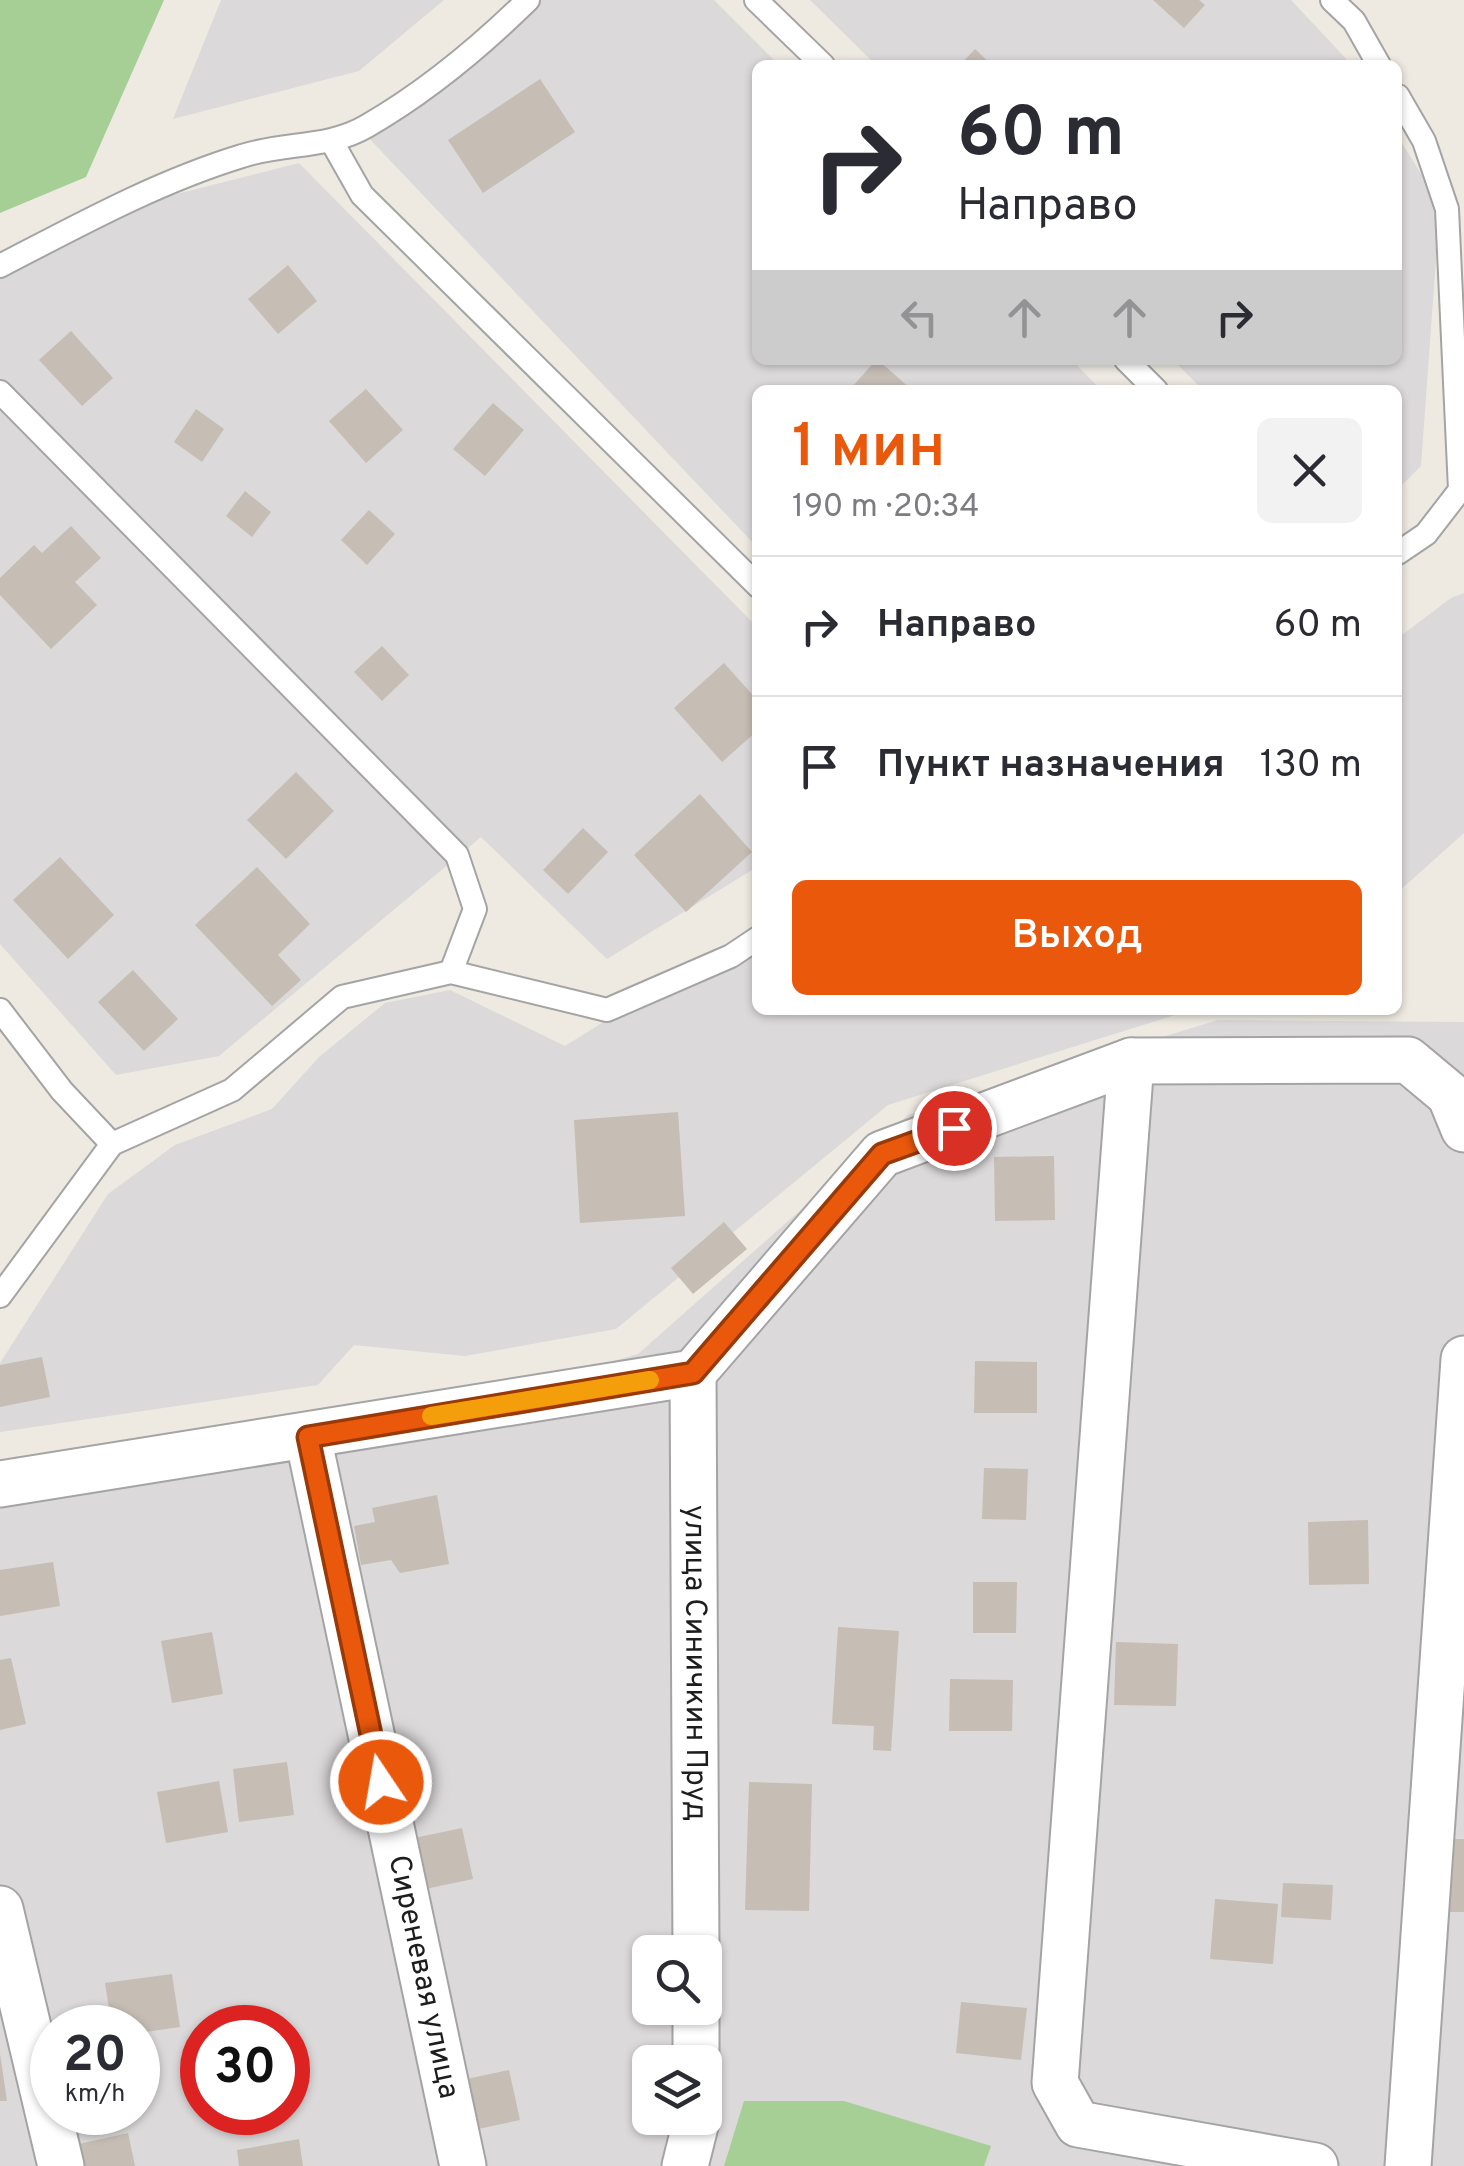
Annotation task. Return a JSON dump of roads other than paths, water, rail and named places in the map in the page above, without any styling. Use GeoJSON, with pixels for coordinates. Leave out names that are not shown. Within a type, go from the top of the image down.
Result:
{"type":"FeatureCollection","features":[{"type":"Feature","properties":{"kind":"street"},"geometry":{"type":"LineString","coordinates":[[0,1484],[693,1373],[882,1154],[1132,1061],[1408,1060],[1450,1096],[1464,1129]]}},
{"type":"Feature","properties":{"kind":"street"},"geometry":{"type":"LineString","coordinates":[[1132,1061],[1055,2082],[1078,2124],[1315,2166]]}},
{"type":"Feature","properties":{"kind":"street"},"geometry":{"type":"LineString","coordinates":[[1408,2166],[1464,1359]]}},
{"type":"Feature","properties":{"kind":"street","name":"улица Синичкин Пруд"},"geometry":{"type":"LineString","coordinates":[[693,1373],[696,1935]]}},
{"type":"Feature","properties":{"kind":"street","name":"Сиреневая улица"},"geometry":{"type":"LineString","coordinates":[[308,1437],[463,2166]]}},
{"type":"Feature","properties":{"kind":"street"},"geometry":{"type":"LineString","coordinates":[[0,1909],[61,2166]]}},
{"type":"Feature","properties":{"kind":"street"},"geometry":{"type":"LineString","coordinates":[[686,2166],[693,2135]]}},
{"type":"Feature","properties":{"kind":"lane"},"geometry":{"type":"LineString","coordinates":[[0,266],[131,198],[245,154],[332,142],[366,127],[479,48],[528,0]]}},
{"type":"Feature","properties":{"kind":"lane"},"geometry":{"type":"LineString","coordinates":[[756,0],[818,60]]}},
{"type":"Feature","properties":{"kind":"lane"},"geometry":{"type":"LineString","coordinates":[[1332,0],[1354,21],[1376,60]]}},
{"type":"Feature","properties":{"kind":"lane"},"geometry":{"type":"LineString","coordinates":[[1402,103],[1424,142],[1447,209],[1462,487],[1426,534],[1402,550]]}},
{"type":"Feature","properties":{"kind":"lane"},"geometry":{"type":"LineString","coordinates":[[332,142],[362,194],[752,580]]}},
{"type":"Feature","properties":{"kind":"lane"},"geometry":{"type":"LineString","coordinates":[[1131,365],[1151,385]]}},
{"type":"Feature","properties":{"kind":"lane"},"geometry":{"type":"LineString","coordinates":[[0,392],[457,855],[475,910],[450,972]]}},
{"type":"Feature","properties":{"kind":"lane"},"geometry":{"type":"LineString","coordinates":[[0,1296],[112,1144],[232,1090],[342,997],[450,972],[607,1010],[731,956],[752,942]]}},
{"type":"Feature","properties":{"kind":"lane"},"geometry":{"type":"LineString","coordinates":[[0,1010],[62,1092],[112,1144]]}}]}
